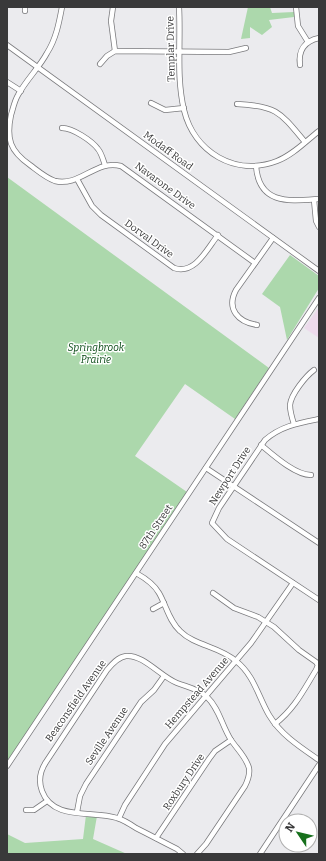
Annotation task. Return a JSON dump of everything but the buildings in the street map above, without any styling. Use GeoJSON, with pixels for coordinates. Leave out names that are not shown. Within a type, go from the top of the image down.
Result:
{"type":"FeatureCollection","features":[{"type":"Feature","properties":{"kind":"street"},"geometry":{"type":"LineString","coordinates":[[62,7],[60,22],[54,41],[14,104],[9,127],[10,140],[15,151],[24,161],[49,179],[62,182],[77,179],[105,165],[100,152],[96,147],[73,130],[62,128]]}},
{"type":"Feature","properties":{"kind":"street"},"geometry":{"type":"LineString","coordinates":[[113,7],[111,21],[115,51]]}},
{"type":"Feature","properties":{"kind":"street","name":"Templar Drive"},"geometry":{"type":"LineString","coordinates":[[179,7],[179,78],[184,108],[192,132],[207,150],[232,163],[256,166],[280,159],[319,131]]}},
{"type":"Feature","properties":{"kind":"street"},"geometry":{"type":"LineString","coordinates":[[296,7],[298,26],[308,42]]}},
{"type":"Feature","properties":{"kind":"street"},"geometry":{"type":"LineString","coordinates":[[300,65],[300,50],[308,42],[319,38]]}},
{"type":"Feature","properties":{"kind":"street","name":"Modaff Road"},"geometry":{"type":"LineString","coordinates":[[7,45],[319,271]]}},
{"type":"Feature","properties":{"kind":"street"},"geometry":{"type":"LineString","coordinates":[[100,64],[106,56],[115,51],[229,52],[246,48]]}},
{"type":"Feature","properties":{"kind":"street"},"geometry":{"type":"LineString","coordinates":[[7,82],[21,91]]}},
{"type":"Feature","properties":{"kind":"street"},"geometry":{"type":"LineString","coordinates":[[151,103],[165,110],[184,108]]}},
{"type":"Feature","properties":{"kind":"street"},"geometry":{"type":"LineString","coordinates":[[237,104],[263,106],[276,112],[289,123],[305,142]]}},
{"type":"Feature","properties":{"kind":"street","name":"Navarone Drive"},"geometry":{"type":"LineString","coordinates":[[105,165],[117,165],[125,168],[255,263]]}},
{"type":"Feature","properties":{"kind":"street"},"geometry":{"type":"LineString","coordinates":[[256,166],[257,176],[261,186],[267,193],[274,197],[287,201],[317,199],[316,221],[319,227]]}},
{"type":"Feature","properties":{"kind":"street","name":"Dorval Drive"},"geometry":{"type":"LineString","coordinates":[[77,179],[92,206],[101,215],[174,268],[184,270],[192,267],[218,235]]}},
{"type":"Feature","properties":{"kind":"street"},"geometry":{"type":"LineString","coordinates":[[257,325],[246,322],[239,317],[234,310],[232,301],[236,290],[273,238]]}},
{"type":"Feature","properties":{"kind":"street","name":"87th Street"},"geometry":{"type":"LineString","coordinates":[[7,766],[319,298]]}},
{"type":"Feature","properties":{"kind":"street"},"geometry":{"type":"LineString","coordinates":[[294,424],[290,405],[304,379],[314,370]]}},
{"type":"Feature","properties":{"kind":"street","name":"Newport Drive"},"geometry":{"type":"LineString","coordinates":[[319,419],[294,424],[274,433],[261,445],[219,508],[212,524],[227,539],[319,600]]}},
{"type":"Feature","properties":{"kind":"street"},"geometry":{"type":"LineString","coordinates":[[261,445],[294,469],[304,474],[311,475]]}},
{"type":"Feature","properties":{"kind":"street"},"geometry":{"type":"LineString","coordinates":[[206,468],[319,544]]}},
{"type":"Feature","properties":{"kind":"street"},"geometry":{"type":"LineString","coordinates":[[136,573],[151,583],[158,592],[170,616],[180,631],[195,641],[222,651],[236,661],[253,680],[262,702],[275,724],[292,740],[319,760]]}},
{"type":"Feature","properties":{"kind":"street","name":"Hempstead Avenue"},"geometry":{"type":"LineString","coordinates":[[119,818],[125,804],[165,744],[251,643],[293,583]]}},
{"type":"Feature","properties":{"kind":"street"},"geometry":{"type":"LineString","coordinates":[[213,593],[234,608],[258,617],[280,631],[299,650],[318,665],[296,704],[275,724]]}},
{"type":"Feature","properties":{"kind":"street"},"geometry":{"type":"LineString","coordinates":[[153,609],[164,603]]}},
{"type":"Feature","properties":{"kind":"street","name":"Beaconsfield Avenue"},"geometry":{"type":"LineString","coordinates":[[47,801],[40,785],[40,775],[43,766],[110,666],[121,658],[125,656],[134,657],[145,662],[176,683],[200,692],[206,696]]}},
{"type":"Feature","properties":{"kind":"street","name":"Seville Avenue"},"geometry":{"type":"LineString","coordinates":[[77,812],[80,796],[86,784],[141,702],[154,690],[164,676]]}},
{"type":"Feature","properties":{"kind":"street"},"geometry":{"type":"LineString","coordinates":[[197,854],[206,844],[242,791],[248,780],[249,771],[247,762],[223,726],[214,704],[206,696]]}},
{"type":"Feature","properties":{"kind":"street","name":"Roxbury Drive"},"geometry":{"type":"LineString","coordinates":[[156,838],[213,754],[231,740]]}},
{"type":"Feature","properties":{"kind":"street"},"geometry":{"type":"LineString","coordinates":[[260,854],[319,766]]}},
{"type":"Feature","properties":{"kind":"street"},"geometry":{"type":"LineString","coordinates":[[26,810],[34,810],[47,801],[58,809],[119,818],[177,849],[183,854]]}},
{"type":"Feature","properties":{"kind":"shaded area"},"geometry":{"type":"Polygon","coordinates":[[[319,307],[319,338],[304,328],[319,307]]]}},
{"type":"Feature","properties":{"kind":"green space"},"geometry":{"type":"Polygon","coordinates":[[[248,7],[270,7],[272,13],[294,12],[294,17],[269,20],[272,27],[262,35],[250,27],[250,38],[241,39],[248,7]]]}},
{"type":"Feature","properties":{"kind":"green space","name":"Springbrook Prairie"},"geometry":{"type":"Polygon","coordinates":[[[7,177],[269,368],[235,419],[185,384],[135,456],[187,492],[7,762],[7,177]]]}},
{"type":"Feature","properties":{"kind":"green space"},"geometry":{"type":"Polygon","coordinates":[[[290,255],[319,276],[319,288],[287,340],[280,307],[262,294],[290,255]]]}},
{"type":"Feature","properties":{"kind":"green space"},"geometry":{"type":"Polygon","coordinates":[[[86,815],[97,816],[93,839],[127,854],[7,854],[7,834],[25,843],[83,839],[86,815]]]}}]}
